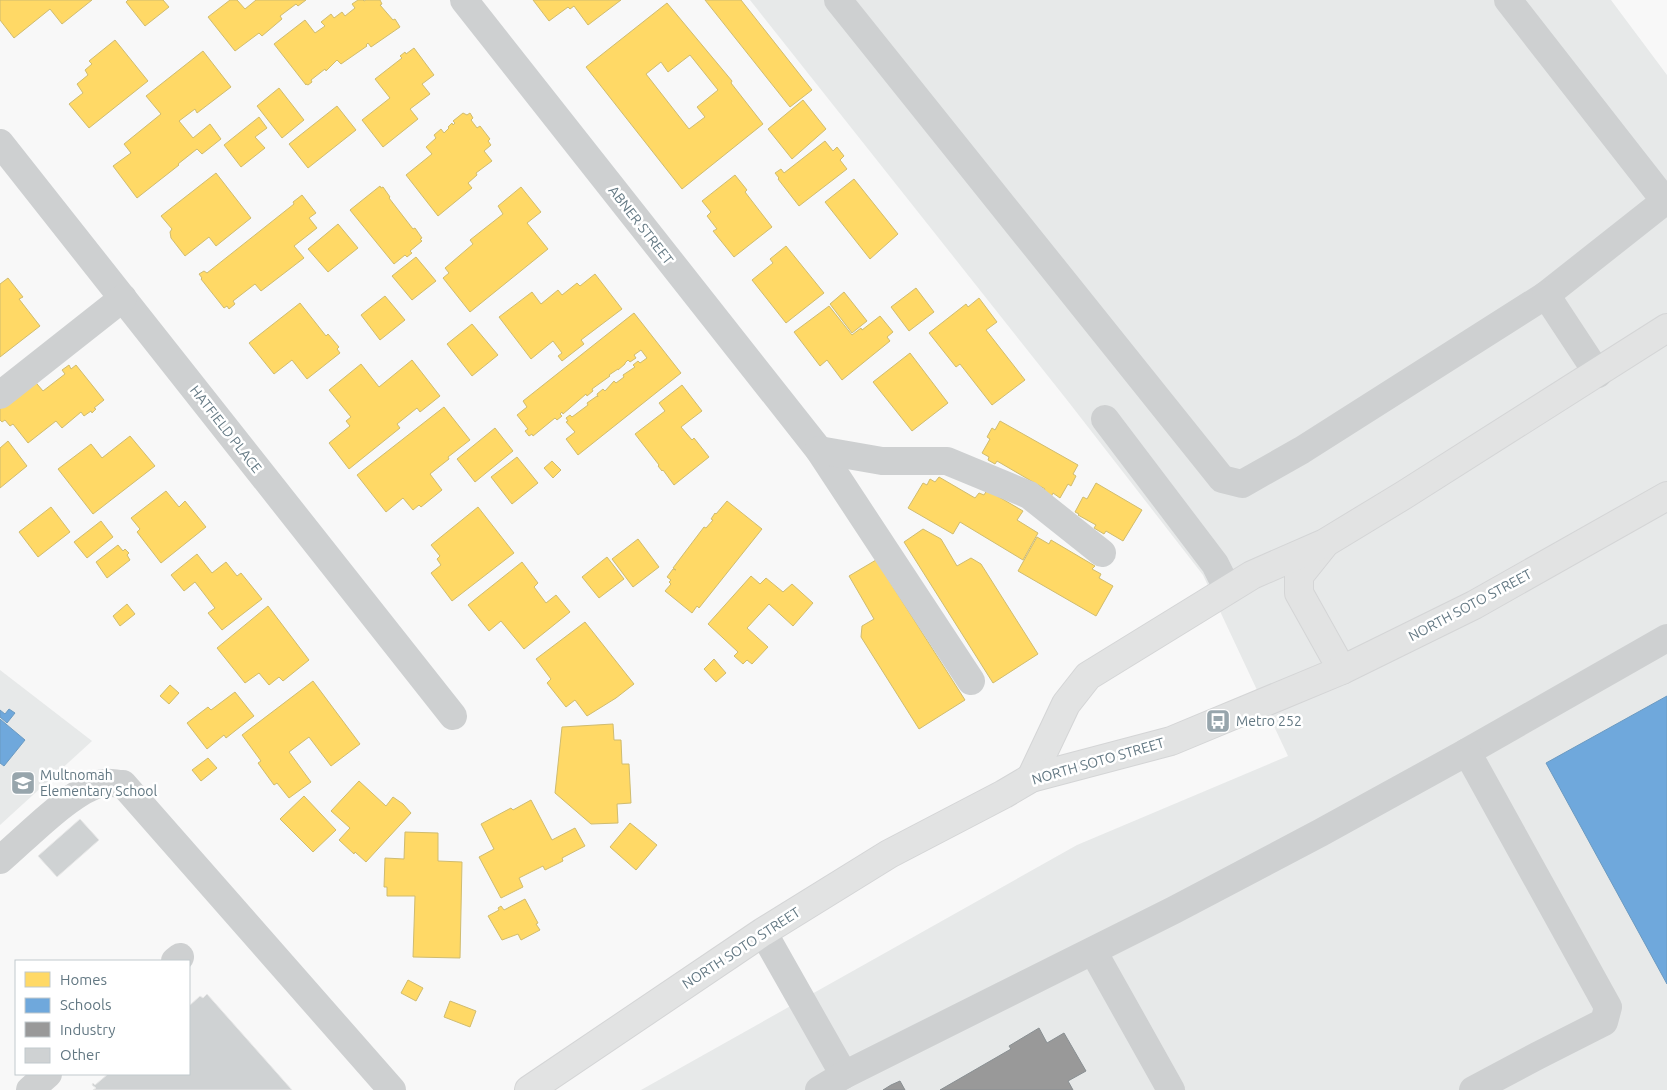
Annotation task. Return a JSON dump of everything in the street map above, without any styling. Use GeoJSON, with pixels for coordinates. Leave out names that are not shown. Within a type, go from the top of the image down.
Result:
{"type":"FeatureCollection","features":[{"type":"Feature","properties":{"kind":"main road"},"geometry":{"type":"LineString","coordinates":[[1031,778],[1066,704],[1088,676],[1252,575],[1325,543],[1598,374],[1667,328]]}},
{"type":"Feature","properties":{"kind":"main road","name":"NORTH SOTO STREET"},"geometry":{"type":"LineString","coordinates":[[540,1087],[763,932],[889,854],[1031,778],[1171,741],[1342,670],[1474,605],[1667,496]]}},
{"type":"Feature","properties":{"kind":"main road"},"geometry":{"type":"LineString","coordinates":[[1325,543],[1299,576],[1299,593],[1342,670]]}},
{"type":"Feature","properties":{"kind":"street","name":"ABNER STREET"},"geometry":{"type":"LineString","coordinates":[[464,0],[818,450],[971,681]]}},
{"type":"Feature","properties":{"kind":"street"},"geometry":{"type":"LineString","coordinates":[[838,0],[1222,479],[1242,484],[1302,450],[1546,295],[1665,201],[1508,0]]}},
{"type":"Feature","properties":{"kind":"street","name":"HATFIELD PLACE"},"geometry":{"type":"LineString","coordinates":[[0,143],[452,716]]}},
{"type":"Feature","properties":{"kind":"street"},"geometry":{"type":"LineString","coordinates":[[0,374],[119,293]]}},
{"type":"Feature","properties":{"kind":"street"},"geometry":{"type":"LineString","coordinates":[[0,395],[119,293]]}},
{"type":"Feature","properties":{"kind":"street"},"geometry":{"type":"LineString","coordinates":[[1546,295],[1598,374]]}},
{"type":"Feature","properties":{"kind":"street"},"geometry":{"type":"LineString","coordinates":[[1105,419],[1215,564],[1228,590]]}},
{"type":"Feature","properties":{"kind":"street"},"geometry":{"type":"LineString","coordinates":[[818,450],[882,461],[947,461],[1029,495],[1102,554]]}},
{"type":"Feature","properties":{"kind":"street"},"geometry":{"type":"LineString","coordinates":[[820,1090],[844,1075],[1248,872],[1467,752],[1667,638]]}},
{"type":"Feature","properties":{"kind":"street"},"geometry":{"type":"LineString","coordinates":[[1467,752],[1608,1007],[1604,1022],[1473,1090]]}},
{"type":"Feature","properties":{"kind":"street"},"geometry":{"type":"LineString","coordinates":[[0,860],[63,805],[84,790],[104,782],[123,784],[392,1090]]}},
{"type":"Feature","properties":{"kind":"street"},"geometry":{"type":"LineString","coordinates":[[763,932],[844,1075]]}},
{"type":"Feature","properties":{"kind":"street"},"geometry":{"type":"LineString","coordinates":[[1093,951],[1171,1090]]}},
{"type":"Feature","properties":{"kind":"street"},"geometry":{"type":"LineString","coordinates":[[30,1090],[47,1075]]}},
{"type":"Feature","properties":{"kind":"shaded area"},"geometry":{"type":"Polygon","coordinates":[[[750,0],[1611,0],[1667,75],[1667,1090],[641,1090],[1077,845],[1288,756],[1203,575],[750,0]]]}},
{"type":"Feature","properties":{"kind":"shaded area","name":"Multnomah Elementary School"},"geometry":{"type":"Polygon","coordinates":[[[0,670],[92,741],[0,825],[0,670]]]}},
{"type":"Feature","properties":{"kind":"building: Homes"},"geometry":{"type":"Polygon","coordinates":[[[0,0],[92,0],[62,24],[50,9],[14,38],[0,20],[0,0]]]}},
{"type":"Feature","properties":{"kind":"building: Homes"},"geometry":{"type":"Polygon","coordinates":[[[128,0],[163,0],[169,7],[145,26],[126,2],[128,0]]]}},
{"type":"Feature","properties":{"kind":"building: Homes"},"geometry":{"type":"Polygon","coordinates":[[[230,0],[237,0],[245,9],[256,0],[306,0],[298,6],[296,4],[280,16],[282,19],[262,36],[259,33],[235,51],[208,17],[230,0]]]}},
{"type":"Feature","properties":{"kind":"building: Homes"},"geometry":{"type":"Polygon","coordinates":[[[358,0],[380,0],[382,4],[380,5],[393,20],[395,19],[400,27],[371,47],[368,43],[367,46],[341,64],[337,60],[326,71],[325,69],[311,80],[312,82],[306,85],[274,44],[305,20],[315,33],[325,26],[321,22],[331,14],[334,18],[342,12],[345,16],[355,8],[352,4],[358,0]]]}},
{"type":"Feature","properties":{"kind":"building: Homes"},"geometry":{"type":"Polygon","coordinates":[[[533,0],[621,0],[588,25],[574,6],[570,9],[568,7],[549,21],[533,0]]]}},
{"type":"Feature","properties":{"kind":"building: Homes"},"geometry":{"type":"Polygon","coordinates":[[[705,0],[741,0],[812,90],[790,107],[705,0]]]}},
{"type":"Feature","properties":{"kind":"building: Homes"},"geometry":{"type":"Polygon","coordinates":[[[667,3],[732,81],[731,83],[763,124],[682,189],[586,67],[667,3]],[[690,55],[668,72],[661,62],[646,74],[689,129],[705,117],[697,107],[718,90],[690,55]]]}},
{"type":"Feature","properties":{"kind":"building: Homes"},"geometry":{"type":"Polygon","coordinates":[[[115,40],[148,81],[89,128],[69,104],[83,93],[77,84],[88,75],[85,70],[92,64],[89,61],[115,40]]]}},
{"type":"Feature","properties":{"kind":"building: Homes"},"geometry":{"type":"Polygon","coordinates":[[[414,48],[434,75],[422,84],[430,94],[410,109],[418,119],[383,147],[362,120],[390,98],[375,79],[402,58],[400,56],[405,52],[406,54],[414,48]]]}},
{"type":"Feature","properties":{"kind":"building: Homes"},"geometry":{"type":"Polygon","coordinates":[[[203,51],[231,87],[197,113],[195,109],[179,121],[193,138],[210,124],[221,139],[202,154],[197,149],[137,198],[113,166],[131,153],[124,144],[161,114],[146,96],[203,51]]]}},
{"type":"Feature","properties":{"kind":"building: Homes"},"geometry":{"type":"Polygon","coordinates":[[[279,88],[304,120],[282,138],[257,106],[279,88]]]}},
{"type":"Feature","properties":{"kind":"building: Homes"},"geometry":{"type":"Polygon","coordinates":[[[803,100],[826,129],[792,159],[768,129],[803,100]]]}},
{"type":"Feature","properties":{"kind":"building: Homes"},"geometry":{"type":"Polygon","coordinates":[[[337,106],[356,130],[308,168],[289,144],[337,106]]]}},
{"type":"Feature","properties":{"kind":"building: Homes"},"geometry":{"type":"Polygon","coordinates":[[[463,113],[467,115],[470,113],[473,118],[471,120],[477,128],[480,126],[490,139],[488,141],[491,145],[484,151],[492,161],[476,173],[477,175],[468,183],[472,188],[438,216],[406,175],[432,154],[426,147],[436,138],[434,135],[441,129],[444,133],[452,123],[453,125],[455,123],[453,121],[463,113]]]}},
{"type":"Feature","properties":{"kind":"building: Homes"},"geometry":{"type":"Polygon","coordinates":[[[259,117],[267,128],[255,137],[265,148],[241,167],[224,145],[259,117]]]}},
{"type":"Feature","properties":{"kind":"building: Homes"},"geometry":{"type":"Polygon","coordinates":[[[825,141],[833,151],[837,147],[844,156],[840,160],[847,169],[799,206],[775,173],[781,169],[784,173],[825,141]]]}},
{"type":"Feature","properties":{"kind":"building: Homes"},"geometry":{"type":"Polygon","coordinates":[[[216,173],[251,218],[216,246],[209,237],[185,256],[171,238],[170,232],[172,229],[161,216],[216,173]]]}},
{"type":"Feature","properties":{"kind":"building: Homes"},"geometry":{"type":"Polygon","coordinates":[[[735,175],[747,190],[745,192],[772,227],[734,257],[713,231],[717,229],[707,216],[711,212],[702,201],[735,175]]]}},
{"type":"Feature","properties":{"kind":"building: Homes"},"geometry":{"type":"Polygon","coordinates":[[[854,179],[898,234],[870,259],[825,202],[854,179]]]}},
{"type":"Feature","properties":{"kind":"building: Homes"},"geometry":{"type":"Polygon","coordinates":[[[380,186],[381,188],[383,187],[389,198],[422,238],[420,239],[422,241],[410,251],[412,253],[407,257],[405,255],[394,264],[350,210],[380,186]]]}},
{"type":"Feature","properties":{"kind":"building: Homes"},"geometry":{"type":"Polygon","coordinates":[[[521,187],[541,212],[527,223],[548,249],[470,312],[443,278],[449,273],[445,268],[473,244],[470,240],[503,214],[498,206],[521,187]]]}},
{"type":"Feature","properties":{"kind":"building: Homes"},"geometry":{"type":"Polygon","coordinates":[[[302,195],[316,213],[309,218],[317,228],[294,246],[304,258],[261,291],[255,284],[233,301],[235,304],[229,309],[227,306],[224,308],[199,274],[204,271],[207,273],[294,204],[293,202],[302,195]]]}},
{"type":"Feature","properties":{"kind":"building: Homes"},"geometry":{"type":"Polygon","coordinates":[[[338,224],[358,248],[328,272],[308,249],[338,224]]]}},
{"type":"Feature","properties":{"kind":"building: Homes"},"geometry":{"type":"Polygon","coordinates":[[[786,246],[824,293],[786,323],[752,280],[773,263],[770,259],[786,246]]]}},
{"type":"Feature","properties":{"kind":"building: Homes"},"geometry":{"type":"Polygon","coordinates":[[[416,257],[436,281],[412,300],[392,276],[416,257]]]}},
{"type":"Feature","properties":{"kind":"building: Homes"},"geometry":{"type":"Polygon","coordinates":[[[595,274],[622,309],[581,340],[584,344],[562,361],[558,356],[562,353],[553,341],[531,359],[499,317],[532,292],[541,304],[558,290],[562,295],[577,283],[580,286],[595,274]]]}},
{"type":"Feature","properties":{"kind":"building: Homes"},"geometry":{"type":"Polygon","coordinates":[[[8,278],[23,297],[19,299],[40,326],[0,357],[0,284],[8,278]]]}},
{"type":"Feature","properties":{"kind":"building: Homes"},"geometry":{"type":"Polygon","coordinates":[[[916,288],[934,312],[909,331],[891,307],[916,288]]]}},
{"type":"Feature","properties":{"kind":"building: Homes"},"geometry":{"type":"Polygon","coordinates":[[[844,292],[867,321],[852,333],[830,304],[844,292]]]}},
{"type":"Feature","properties":{"kind":"building: Homes"},"geometry":{"type":"Polygon","coordinates":[[[385,296],[405,320],[380,340],[361,315],[385,296]]]}},
{"type":"Feature","properties":{"kind":"building: Homes"},"geometry":{"type":"Polygon","coordinates":[[[979,298],[997,322],[986,330],[1025,380],[992,405],[960,364],[956,367],[929,333],[966,304],[968,307],[979,298]]]}},
{"type":"Feature","properties":{"kind":"building: Homes"},"geometry":{"type":"Polygon","coordinates":[[[300,303],[326,336],[328,334],[339,347],[337,349],[340,353],[307,379],[292,360],[274,374],[249,343],[300,303]]]}},
{"type":"Feature","properties":{"kind":"building: Homes"},"geometry":{"type":"Polygon","coordinates":[[[829,306],[852,335],[880,316],[893,332],[887,337],[890,341],[842,380],[827,360],[820,366],[794,332],[829,306]]]}},
{"type":"Feature","properties":{"kind":"building: Homes"},"geometry":{"type":"Polygon","coordinates":[[[634,313],[681,373],[578,455],[566,439],[575,432],[566,422],[568,421],[566,418],[570,415],[572,417],[588,405],[587,403],[598,397],[597,394],[603,389],[605,391],[614,381],[616,383],[624,377],[623,375],[635,367],[633,365],[638,361],[640,363],[647,358],[641,350],[634,355],[636,358],[630,362],[628,360],[618,370],[592,389],[593,391],[587,396],[586,394],[563,414],[562,412],[560,414],[562,416],[557,420],[555,418],[533,436],[532,434],[529,436],[525,431],[528,429],[517,415],[527,407],[523,401],[634,313]]]}},
{"type":"Feature","properties":{"kind":"building: Homes"},"geometry":{"type":"Polygon","coordinates":[[[472,324],[498,355],[472,376],[447,344],[472,324]]]}},
{"type":"Feature","properties":{"kind":"building: Homes"},"geometry":{"type":"Polygon","coordinates":[[[910,353],[948,403],[912,431],[873,382],[910,353]]]}},
{"type":"Feature","properties":{"kind":"building: Homes"},"geometry":{"type":"Polygon","coordinates":[[[412,360],[440,396],[420,412],[417,408],[397,424],[400,428],[349,469],[329,443],[350,426],[346,421],[351,417],[329,390],[361,364],[379,387],[412,360]]]}},
{"type":"Feature","properties":{"kind":"building: Homes"},"geometry":{"type":"Polygon","coordinates":[[[69,365],[71,369],[76,365],[104,400],[94,408],[96,409],[92,413],[91,411],[84,416],[81,412],[62,428],[56,421],[28,443],[13,424],[10,426],[5,420],[2,422],[0,420],[0,401],[32,378],[43,391],[65,374],[62,370],[69,365]]]}},
{"type":"Feature","properties":{"kind":"building: Homes"},"geometry":{"type":"Polygon","coordinates":[[[682,385],[702,411],[681,427],[692,440],[694,438],[709,457],[674,485],[635,434],[665,411],[659,403],[682,385]]]}},
{"type":"Feature","properties":{"kind":"building: Homes"},"geometry":{"type":"Polygon","coordinates":[[[444,407],[470,440],[430,474],[442,490],[421,507],[419,505],[413,510],[403,498],[386,512],[357,475],[444,407]]]}},
{"type":"Feature","properties":{"kind":"building: Homes"},"geometry":{"type":"Polygon","coordinates":[[[1000,421],[1078,465],[1073,474],[1076,476],[1071,486],[1068,484],[1060,498],[1053,493],[1051,497],[1043,492],[1045,489],[997,461],[995,464],[988,460],[989,457],[982,453],[990,439],[987,437],[992,428],[995,430],[1000,421]]]}},
{"type":"Feature","properties":{"kind":"building: Homes"},"geometry":{"type":"Polygon","coordinates":[[[495,428],[513,451],[475,482],[457,459],[495,428]]]}},
{"type":"Feature","properties":{"kind":"building: Homes"},"geometry":{"type":"Polygon","coordinates":[[[130,436],[155,466],[93,514],[58,469],[91,444],[102,458],[130,436]]]}},
{"type":"Feature","properties":{"kind":"building: Homes"},"geometry":{"type":"Polygon","coordinates":[[[8,441],[27,466],[0,488],[0,448],[8,441]]]}},
{"type":"Feature","properties":{"kind":"building: Homes"},"geometry":{"type":"Polygon","coordinates":[[[517,457],[538,483],[512,504],[491,477],[517,457]]]}},
{"type":"Feature","properties":{"kind":"building: Homes"},"geometry":{"type":"Polygon","coordinates":[[[552,461],[561,470],[553,478],[544,468],[552,461]]]}},
{"type":"Feature","properties":{"kind":"building: Homes"},"geometry":{"type":"Polygon","coordinates":[[[939,477],[975,498],[979,493],[984,495],[987,490],[1023,511],[1017,520],[1038,533],[1023,560],[960,522],[953,534],[908,508],[923,483],[927,485],[930,479],[935,482],[939,477]]]}},
{"type":"Feature","properties":{"kind":"building: Homes"},"geometry":{"type":"Polygon","coordinates":[[[1096,483],[1142,510],[1123,541],[1106,531],[1104,534],[1094,528],[1096,525],[1075,512],[1083,497],[1087,499],[1096,483]]]}},
{"type":"Feature","properties":{"kind":"building: Homes"},"geometry":{"type":"Polygon","coordinates":[[[166,491],[179,507],[185,501],[206,527],[161,563],[137,532],[140,529],[131,518],[166,491]]]}},
{"type":"Feature","properties":{"kind":"building: Homes"},"geometry":{"type":"Polygon","coordinates":[[[727,501],[762,529],[699,608],[697,606],[692,613],[665,591],[671,584],[669,582],[671,580],[667,577],[673,569],[676,570],[673,568],[704,527],[706,528],[713,520],[711,519],[715,513],[727,501]]]}},
{"type":"Feature","properties":{"kind":"building: Homes"},"geometry":{"type":"Polygon","coordinates":[[[51,507],[70,532],[38,557],[19,532],[51,507]]]}},
{"type":"Feature","properties":{"kind":"building: Homes"},"geometry":{"type":"Polygon","coordinates":[[[478,507],[514,553],[452,601],[431,573],[441,565],[437,559],[440,556],[431,545],[478,507]]]}},
{"type":"Feature","properties":{"kind":"building: Homes"},"geometry":{"type":"Polygon","coordinates":[[[101,521],[113,537],[87,558],[74,542],[101,521]]]}},
{"type":"Feature","properties":{"kind":"building: Homes"},"geometry":{"type":"Polygon","coordinates":[[[923,529],[941,539],[957,566],[971,558],[981,564],[1038,654],[993,683],[904,542],[923,529]]]}},
{"type":"Feature","properties":{"kind":"building: Homes"},"geometry":{"type":"Polygon","coordinates":[[[1037,537],[1049,544],[1051,540],[1095,566],[1092,569],[1101,574],[1099,578],[1113,586],[1096,616],[1018,571],[1037,537]]]}},
{"type":"Feature","properties":{"kind":"building: Homes"},"geometry":{"type":"Polygon","coordinates":[[[638,539],[659,567],[633,587],[612,559],[638,539]]]}},
{"type":"Feature","properties":{"kind":"building: Homes"},"geometry":{"type":"Polygon","coordinates":[[[118,545],[123,551],[125,549],[129,553],[127,555],[130,560],[107,578],[96,562],[118,545]]]}},
{"type":"Feature","properties":{"kind":"building: Homes"},"geometry":{"type":"Polygon","coordinates":[[[197,554],[212,573],[226,562],[237,576],[241,573],[262,599],[222,630],[208,613],[215,608],[195,582],[184,591],[171,575],[197,554]]]}},
{"type":"Feature","properties":{"kind":"building: Homes"},"geometry":{"type":"Polygon","coordinates":[[[607,557],[624,579],[599,598],[582,577],[607,557]]]}},
{"type":"Feature","properties":{"kind":"building: Homes"},"geometry":{"type":"Polygon","coordinates":[[[876,560],[965,700],[919,729],[861,637],[862,626],[874,619],[849,576],[876,560]]]}},
{"type":"Feature","properties":{"kind":"building: Homes"},"geometry":{"type":"Polygon","coordinates":[[[522,562],[538,583],[534,587],[546,603],[556,595],[570,612],[524,649],[501,621],[489,631],[468,605],[522,562]]]}},
{"type":"Feature","properties":{"kind":"building: Homes"},"geometry":{"type":"Polygon","coordinates":[[[751,576],[760,584],[766,578],[783,592],[792,584],[813,603],[793,626],[769,604],[747,628],[768,647],[752,664],[747,660],[743,664],[734,656],[738,652],[708,624],[751,576]]]}},
{"type":"Feature","properties":{"kind":"building: Homes"},"geometry":{"type":"Polygon","coordinates":[[[127,604],[135,614],[120,626],[113,616],[127,604]]]}},
{"type":"Feature","properties":{"kind":"building: Homes"},"geometry":{"type":"Polygon","coordinates":[[[268,606],[309,660],[283,681],[279,677],[269,685],[259,673],[245,683],[217,648],[268,606]]]}},
{"type":"Feature","properties":{"kind":"building: Homes"},"geometry":{"type":"Polygon","coordinates":[[[585,622],[634,684],[587,716],[575,700],[566,707],[547,683],[551,679],[536,659],[585,622]]]}},
{"type":"Feature","properties":{"kind":"building: Homes"},"geometry":{"type":"Polygon","coordinates":[[[714,659],[726,673],[716,682],[704,669],[714,659]]]}},
{"type":"Feature","properties":{"kind":"building: Homes"},"geometry":{"type":"Polygon","coordinates":[[[313,681],[360,744],[331,766],[309,737],[289,752],[311,782],[289,798],[277,783],[274,785],[258,763],[261,761],[242,735],[313,681]]]}},
{"type":"Feature","properties":{"kind":"building: Homes"},"geometry":{"type":"Polygon","coordinates":[[[170,685],[179,693],[169,704],[160,696],[170,685]]]}},
{"type":"Feature","properties":{"kind":"building: Homes"},"geometry":{"type":"Polygon","coordinates":[[[235,692],[254,716],[226,738],[224,735],[207,749],[187,723],[208,707],[211,710],[235,692]]]}},
{"type":"Feature","properties":{"kind":"building: Homes"},"geometry":{"type":"Polygon","coordinates":[[[613,724],[614,740],[621,740],[622,764],[629,764],[631,803],[617,804],[618,823],[591,824],[555,793],[562,727],[613,724]]]}},
{"type":"Feature","properties":{"kind":"building: Homes"},"geometry":{"type":"Polygon","coordinates":[[[208,758],[217,768],[201,781],[192,770],[208,758]]]}},
{"type":"Feature","properties":{"kind":"building: Homes"},"geometry":{"type":"Polygon","coordinates":[[[359,781],[386,806],[393,797],[411,813],[366,862],[339,840],[350,828],[331,811],[359,781]]]}},
{"type":"Feature","properties":{"kind":"building: Homes"},"geometry":{"type":"Polygon","coordinates":[[[304,796],[336,830],[313,852],[280,819],[304,796]]]}},
{"type":"Feature","properties":{"kind":"building: Homes"},"geometry":{"type":"Polygon","coordinates":[[[531,800],[552,840],[575,828],[585,846],[562,858],[563,861],[545,870],[543,866],[519,878],[523,887],[501,898],[479,857],[494,849],[481,824],[531,800]]]}},
{"type":"Feature","properties":{"kind":"building: Homes"},"geometry":{"type":"Polygon","coordinates":[[[630,823],[657,845],[636,870],[610,847],[630,823]]]}},
{"type":"Feature","properties":{"kind":"building: Homes"},"geometry":{"type":"Polygon","coordinates":[[[405,832],[438,833],[438,861],[462,862],[460,958],[413,957],[415,896],[387,896],[387,887],[384,887],[385,858],[404,859],[405,832]]]}},
{"type":"Feature","properties":{"kind":"building: Homes"},"geometry":{"type":"Polygon","coordinates":[[[525,899],[540,930],[521,940],[518,934],[502,940],[488,916],[499,910],[498,908],[501,906],[504,910],[525,899]]]}},
{"type":"Feature","properties":{"kind":"building: Homes"},"geometry":{"type":"Polygon","coordinates":[[[408,980],[423,988],[416,1001],[401,993],[408,980]]]}},
{"type":"Feature","properties":{"kind":"building: Homes"},"geometry":{"type":"Polygon","coordinates":[[[450,1001],[476,1011],[470,1027],[444,1017],[450,1001]]]}},
{"type":"Feature","properties":{"kind":"building: Schools"},"geometry":{"type":"Polygon","coordinates":[[[1667,696],[1667,984],[1546,763],[1667,696]]]}},
{"type":"Feature","properties":{"kind":"building: Schools"},"geometry":{"type":"Polygon","coordinates":[[[9,709],[15,713],[7,723],[0,717],[0,710],[5,714],[9,709]]]}},
{"type":"Feature","properties":{"kind":"building: Schools"},"geometry":{"type":"Polygon","coordinates":[[[0,719],[25,740],[4,766],[0,763],[0,719]]]}},
{"type":"Feature","properties":{"kind":"building: Industry"},"geometry":{"type":"Polygon","coordinates":[[[1039,1028],[1047,1043],[1064,1033],[1086,1071],[1068,1081],[1073,1090],[940,1090],[1011,1049],[1009,1046],[1039,1028]]]}},
{"type":"Feature","properties":{"kind":"building: Industry"},"geometry":{"type":"Polygon","coordinates":[[[900,1081],[905,1090],[883,1090],[891,1085],[900,1081]]]}},
{"type":"Feature","properties":{"kind":"building: Other"},"geometry":{"type":"Polygon","coordinates":[[[80,819],[99,840],[57,877],[38,856],[80,819]]]}},
{"type":"Feature","properties":{"kind":"building: Other"},"geometry":{"type":"Polygon","coordinates":[[[207,994],[292,1090],[93,1090],[96,1088],[92,1085],[93,1083],[95,1085],[107,1075],[190,1075],[190,1005],[200,996],[203,998],[207,994]]]}},
{"type":"Feature","properties":{"kind":"place","name":"Metro 252"},"geometry":{"type":"Point","coordinates":[1218,721]}},
{"type":"Feature","properties":{"kind":"place","name":"Multnomah Elementary School"},"geometry":{"type":"Point","coordinates":[23,783]}}]}
